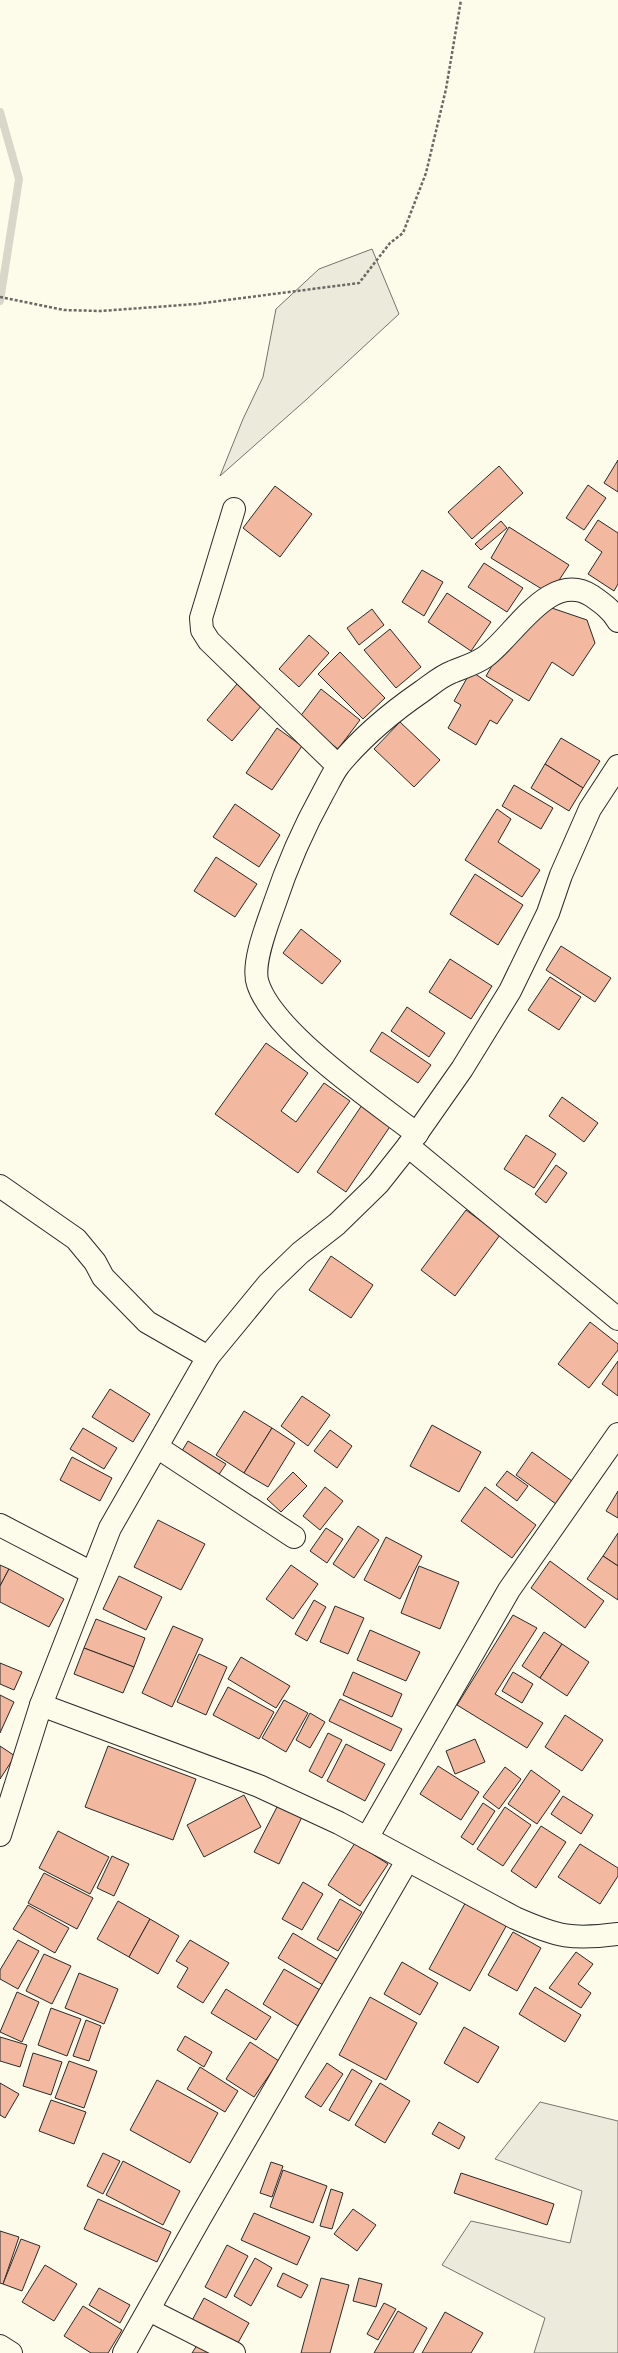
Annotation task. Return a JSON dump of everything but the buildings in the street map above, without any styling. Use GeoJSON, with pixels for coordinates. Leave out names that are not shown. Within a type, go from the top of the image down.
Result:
{"type":"FeatureCollection","features":[{"type":"Feature","properties":{"kind":"street"},"geometry":{"type":"LineString","coordinates":[[234,509],[201,618],[202,630],[209,641],[338,766]]}},
{"type":"Feature","properties":{"kind":"street"},"geometry":{"type":"LineString","coordinates":[[618,621],[613,612],[586,592],[572,588],[556,592],[536,606],[493,651],[475,664],[450,672],[395,711],[363,740],[338,766],[297,842],[282,880],[258,958],[257,982],[264,999],[279,1019],[303,1043],[618,1319]]}},
{"type":"Feature","properties":{"kind":"street"},"geometry":{"type":"LineString","coordinates":[[0,1835],[4,1809],[41,1705],[110,1528],[208,1357],[268,1284],[300,1253],[337,1224],[378,1184],[412,1140],[462,1069],[510,991],[548,913],[561,875],[590,808],[618,766]]}},
{"type":"Feature","properties":{"kind":"street"},"geometry":{"type":"LineString","coordinates":[[0,1186],[76,1239],[95,1262],[103,1277],[147,1322],[208,1357]]}},
{"type":"Feature","properties":{"kind":"street"},"geometry":{"type":"LineString","coordinates":[[367,1838],[509,1590],[618,1434]]}},
{"type":"Feature","properties":{"kind":"street"},"geometry":{"type":"LineString","coordinates":[[157,1447],[294,1537]]}},
{"type":"Feature","properties":{"kind":"street"},"geometry":{"type":"LineString","coordinates":[[0,1525],[92,1573]]}},
{"type":"Feature","properties":{"kind":"street"},"geometry":{"type":"LineString","coordinates":[[41,1705],[259,1786],[339,1823],[515,1918],[543,1930],[564,1937],[582,1938],[618,1934]]}},
{"type":"Feature","properties":{"kind":"street"},"geometry":{"type":"LineString","coordinates":[[124,2353],[200,2218],[407,1861]]}},
{"type":"Feature","properties":{"kind":"street"},"geometry":{"type":"LineString","coordinates":[[149,2310],[234,2353]]}},
{"type":"Feature","properties":{"kind":"street"},"geometry":{"type":"LineString","coordinates":[[0,2346],[10,2353]]}},
{"type":"Feature","properties":{"kind":"path"},"geometry":{"type":"LineString","coordinates":[[0,297],[64,310],[101,311],[196,304],[359,283],[390,243],[403,233],[426,173],[446,89],[461,0]]}},
{"type":"Feature","properties":{"kind":"shaded area"},"geometry":{"type":"Polygon","coordinates":[[[372,249],[399,314],[307,399],[220,476],[243,419],[263,377],[276,309],[319,269],[372,249]]]}},
{"type":"Feature","properties":{"kind":"shaded area"},"geometry":{"type":"Polygon","coordinates":[[[540,2102],[618,2121],[618,2353],[534,2353],[545,2318],[442,2265],[471,2221],[570,2243],[582,2191],[495,2159],[540,2102]]]}},
{"type":"Feature","properties":{"kind":"waterway"},"geometry":{"type":"LineString","coordinates":[[0,112],[19,179],[0,301]]}}]}
